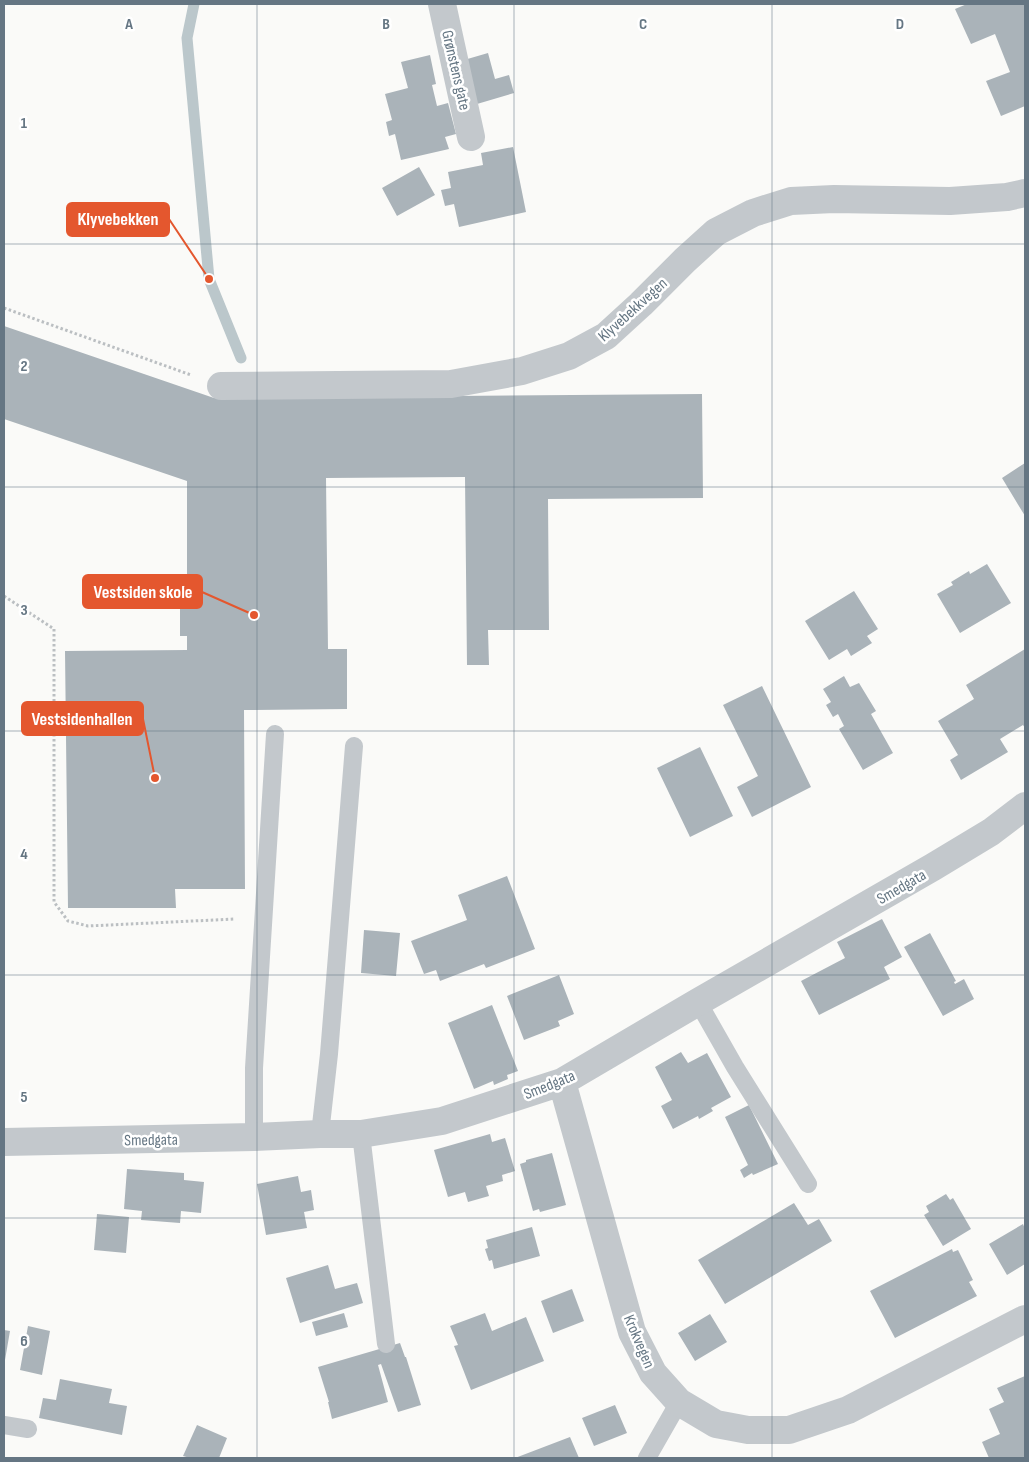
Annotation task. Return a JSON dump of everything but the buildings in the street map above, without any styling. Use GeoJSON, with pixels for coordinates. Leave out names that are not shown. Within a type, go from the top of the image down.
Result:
{"type":"FeatureCollection","features":[{"type":"Feature","properties":{"kind":"street","name":"Grønstens gate"},"geometry":{"type":"LineString","coordinates":[[442,4],[471,137]]}},
{"type":"Feature","properties":{"kind":"street","name":"Klyvebekkvegen"},"geometry":{"type":"LineString","coordinates":[[221,386],[450,384],[522,371],[569,356],[606,336],[716,232],[753,214],[791,201],[834,199],[950,201],[1007,197],[1025,193]]}},
{"type":"Feature","properties":{"kind":"street","name":"Smedgata"},"geometry":{"type":"LineString","coordinates":[[4,1142],[361,1134],[442,1121],[562,1082],[933,867],[990,832],[1025,806]]}},
{"type":"Feature","properties":{"kind":"street","name":"Krokvegen"},"geometry":{"type":"LineString","coordinates":[[562,1082],[632,1332],[653,1373],[679,1402],[716,1424],[748,1430],[789,1430],[848,1410],[1025,1319]]}},
{"type":"Feature","properties":{"kind":"lane"},"geometry":{"type":"LineString","coordinates":[[254,1137],[254,1068],[276,734]]}},
{"type":"Feature","properties":{"kind":"lane"},"geometry":{"type":"LineString","coordinates":[[320,1134],[329,1054],[354,746]]}},
{"type":"Feature","properties":{"kind":"lane"},"geometry":{"type":"LineString","coordinates":[[698,1002],[735,1067],[808,1184]]}},
{"type":"Feature","properties":{"kind":"lane"},"geometry":{"type":"LineString","coordinates":[[361,1134],[386,1344]]}},
{"type":"Feature","properties":{"kind":"lane"},"geometry":{"type":"LineString","coordinates":[[647,1458],[679,1402]]}},
{"type":"Feature","properties":{"kind":"lane"},"geometry":{"type":"LineString","coordinates":[[4,1425],[28,1429]]}},
{"type":"Feature","properties":{"kind":"path"},"geometry":{"type":"LineString","coordinates":[[4,308],[221,386]]}},
{"type":"Feature","properties":{"kind":"path"},"geometry":{"type":"LineString","coordinates":[[4,596],[54,629],[54,902],[68,921],[88,926],[263,918]]}},
{"type":"Feature","properties":{"kind":"waterway"},"geometry":{"type":"LineString","coordinates":[[194,4],[187,38],[209,279],[241,358]]}},
{"type":"Feature","properties":{"kind":"place","name":"Klyvebekken"},"geometry":{"type":"Point","coordinates":[209,279]}},
{"type":"Feature","properties":{"kind":"place","name":"Vestsiden skole"},"geometry":{"type":"Point","coordinates":[254,615]}},
{"type":"Feature","properties":{"kind":"place","name":"Vestsidenhallen"},"geometry":{"type":"Point","coordinates":[155,778]}}]}
